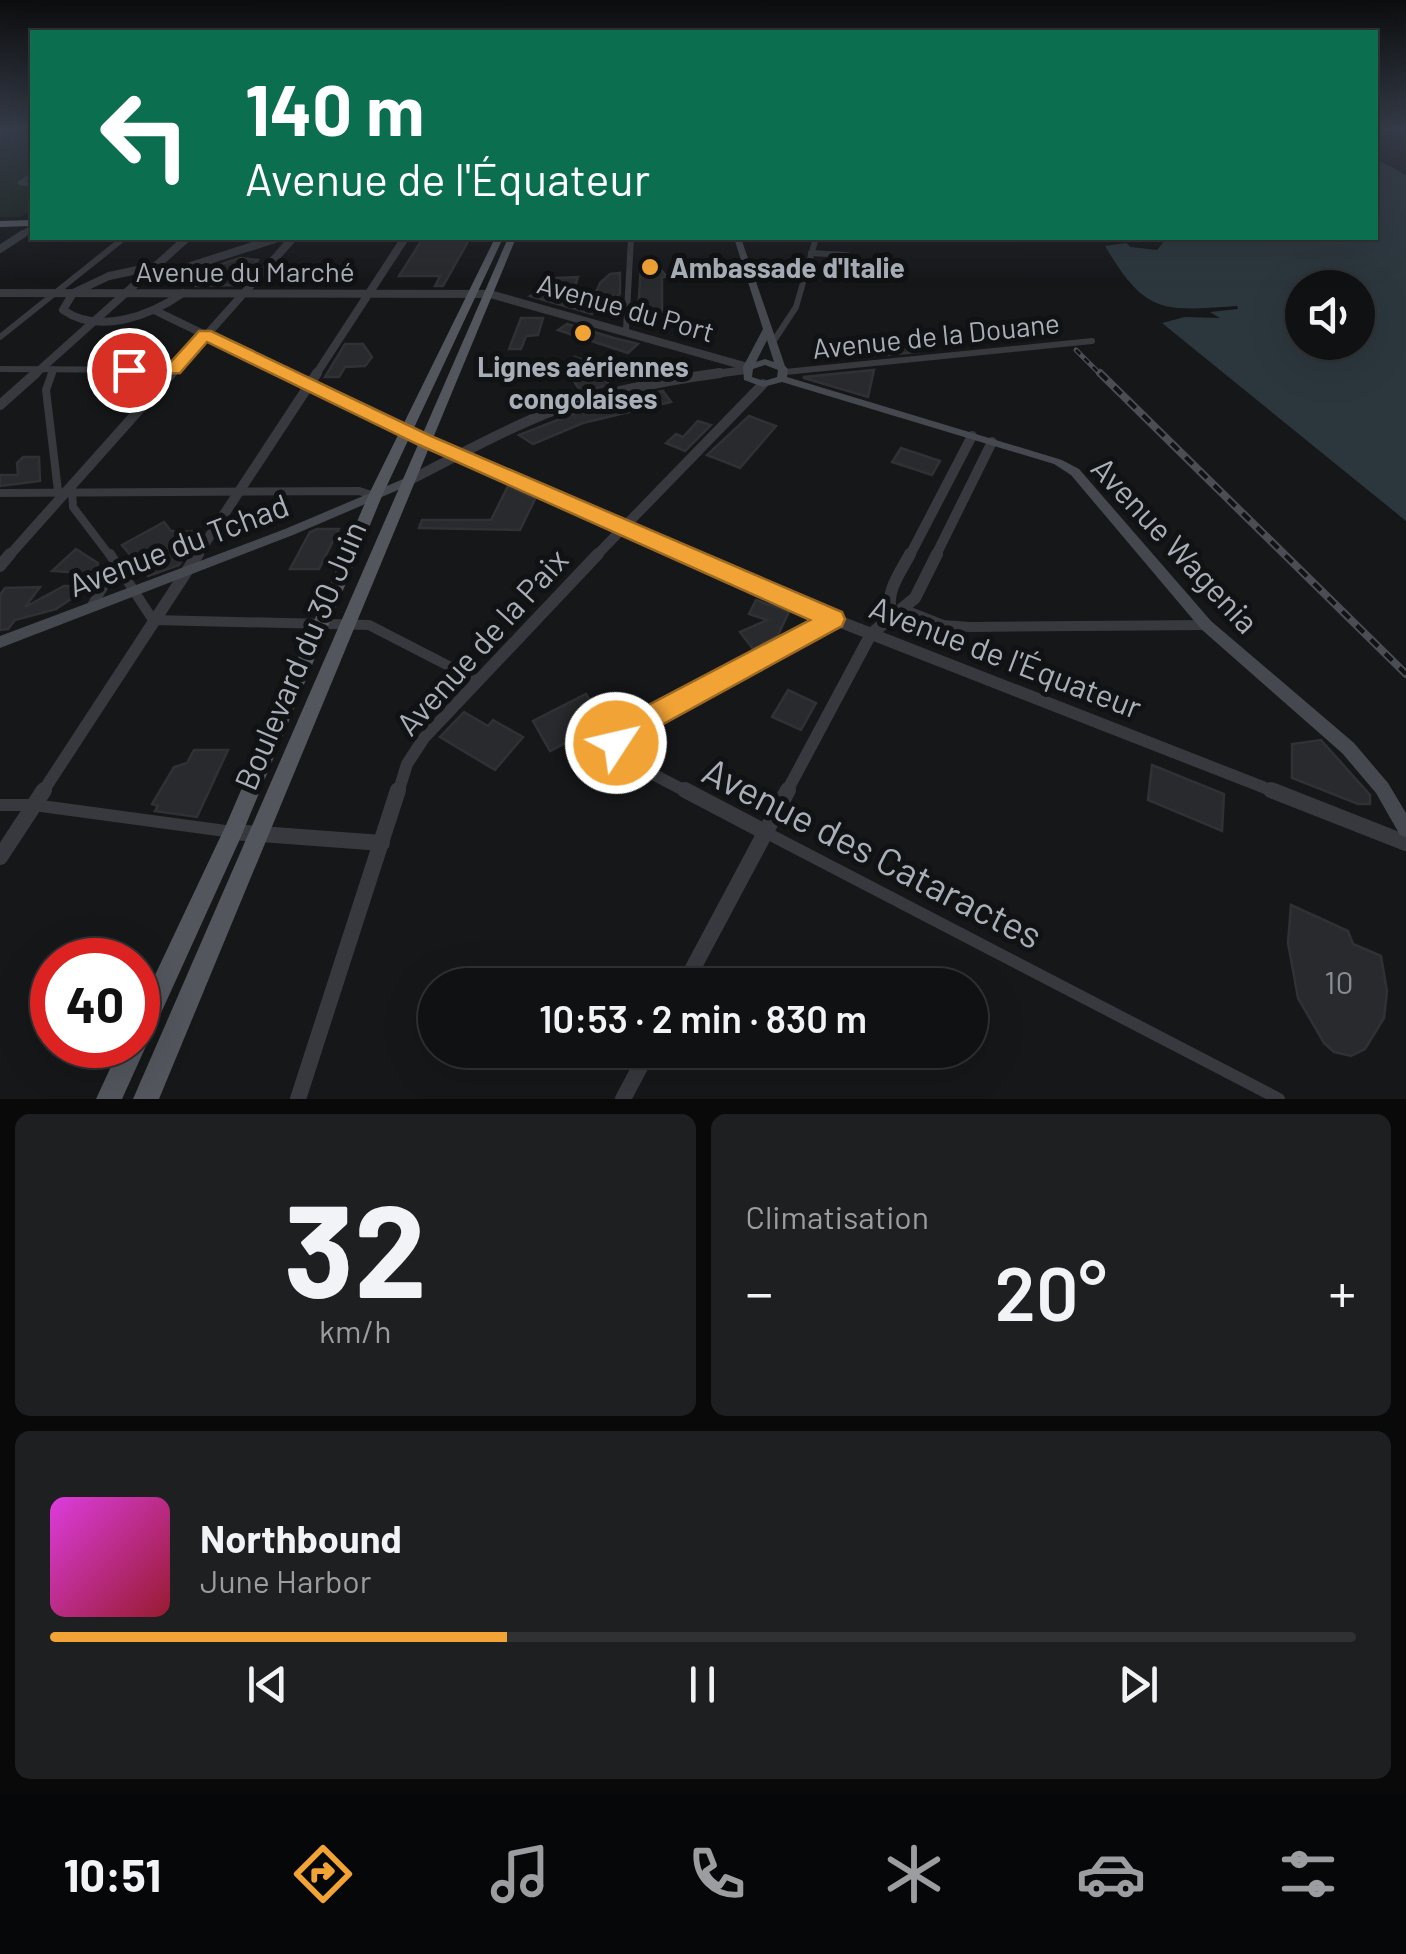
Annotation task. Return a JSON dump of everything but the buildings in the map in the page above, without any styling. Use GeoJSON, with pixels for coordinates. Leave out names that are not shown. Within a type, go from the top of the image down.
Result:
{"type":"FeatureCollection","features":[{"type":"Feature","properties":{"kind":"main road"},"geometry":{"type":"LineString","coordinates":[[0,224],[30,225]]}},
{"type":"Feature","properties":{"kind":"main road","name":"Boulevard du 30 Juin"},"geometry":{"type":"LineString","coordinates":[[482,294],[497,240]]}},
{"type":"Feature","properties":{"kind":"main road","name":"Boulevard du 30 Juin"},"geometry":{"type":"LineString","coordinates":[[160,990],[233,832],[375,496],[416,436],[511,240]]}},
{"type":"Feature","properties":{"kind":"main road"},"geometry":{"type":"LineString","coordinates":[[738,240],[782,373],[763,384],[750,381],[748,367],[766,331]]}},
{"type":"Feature","properties":{"kind":"main road","name":"Avenue Wagenia"},"geometry":{"type":"LineString","coordinates":[[748,367],[765,362],[782,373],[1075,472],[1206,625],[1348,748],[1382,788],[1406,830]]}},
{"type":"Feature","properties":{"kind":"main road","name":"Boulevard du 30 Juin"},"geometry":{"type":"LineString","coordinates":[[146,1099],[408,481],[416,436]]}},
{"type":"Feature","properties":{"kind":"main road","name":"Avenue du Tchad"},"geometry":{"type":"LineString","coordinates":[[0,642],[408,481]]}},
{"type":"Feature","properties":{"kind":"main road"},"geometry":{"type":"LineString","coordinates":[[108,1099],[123,1068]]}},
{"type":"Feature","properties":{"kind":"street"},"geometry":{"type":"LineString","coordinates":[[0,249],[30,226]]}},
{"type":"Feature","properties":{"kind":"street"},"geometry":{"type":"LineString","coordinates":[[0,337],[122,240]]}},
{"type":"Feature","properties":{"kind":"street"},"geometry":{"type":"LineString","coordinates":[[0,404],[185,240]]}},
{"type":"Feature","properties":{"kind":"street"},"geometry":{"type":"LineString","coordinates":[[183,293],[154,310],[92,322],[66,314],[63,304],[73,293],[109,276],[153,269],[175,271],[272,240]]}},
{"type":"Feature","properties":{"kind":"street"},"geometry":{"type":"LineString","coordinates":[[0,566],[291,240]]}},
{"type":"Feature","properties":{"kind":"street"},"geometry":{"type":"LineString","coordinates":[[0,858],[404,240]]}},
{"type":"Feature","properties":{"kind":"street"},"geometry":{"type":"LineString","coordinates":[[626,330],[631,240]]}},
{"type":"Feature","properties":{"kind":"street"},"geometry":{"type":"LineString","coordinates":[[772,342],[790,322],[799,301],[815,240]]}},
{"type":"Feature","properties":{"kind":"street"},"geometry":{"type":"LineString","coordinates":[[811,253],[847,255]]}},
{"type":"Feature","properties":{"kind":"street","name":"Avenue du Marché"},"geometry":{"type":"LineString","coordinates":[[0,293],[482,294]]}},
{"type":"Feature","properties":{"kind":"street","name":"Avenue du Port"},"geometry":{"type":"LineString","coordinates":[[482,294],[626,330],[748,367]]}},
{"type":"Feature","properties":{"kind":"street","name":"Avenue de l'Équateur"},"geometry":{"type":"LineString","coordinates":[[154,310],[416,436],[833,619],[1406,843]]}},
{"type":"Feature","properties":{"kind":"street","name":"Avenue de la Douane"},"geometry":{"type":"LineString","coordinates":[[782,373],[1092,341]]}},
{"type":"Feature","properties":{"kind":"street"},"geometry":{"type":"LineString","coordinates":[[408,481],[500,434],[571,404],[748,367]]}},
{"type":"Feature","properties":{"kind":"street"},"geometry":{"type":"LineString","coordinates":[[0,369],[174,370]]}},
{"type":"Feature","properties":{"kind":"street"},"geometry":{"type":"LineString","coordinates":[[53,369],[46,390],[65,492],[153,620]]}},
{"type":"Feature","properties":{"kind":"street","name":"Avenue de la Paix"},"geometry":{"type":"LineString","coordinates":[[298,1099],[407,764],[424,738],[476,680],[763,384]]}},
{"type":"Feature","properties":{"kind":"street"},"geometry":{"type":"LineString","coordinates":[[972,436],[892,589],[888,602],[899,612],[943,625],[970,627],[1206,625]]}},
{"type":"Feature","properties":{"kind":"street"},"geometry":{"type":"LineString","coordinates":[[693,968],[763,830],[878,622],[899,612],[915,598],[992,442]]}},
{"type":"Feature","properties":{"kind":"street"},"geometry":{"type":"LineString","coordinates":[[0,492],[240,490],[359,492],[375,496]]}},
{"type":"Feature","properties":{"kind":"street"},"geometry":{"type":"LineString","coordinates":[[91,606],[117,564]]}},
{"type":"Feature","properties":{"kind":"street","name":"Avenue des Cataractes"},"geometry":{"type":"LineString","coordinates":[[833,619],[628,730],[618,736],[614,748],[626,760],[1279,1099]]}},
{"type":"Feature","properties":{"kind":"street"},"geometry":{"type":"LineString","coordinates":[[153,620],[347,622],[386,631],[476,680]]}},
{"type":"Feature","properties":{"kind":"street"},"geometry":{"type":"LineString","coordinates":[[0,805],[34,804],[258,836],[382,844]]}},
{"type":"Feature","properties":{"kind":"street"},"geometry":{"type":"LineString","coordinates":[[623,1099],[639,1068]]}},
{"type":"Feature","properties":{"kind":"shaded area"},"geometry":{"type":"Polygon","coordinates":[[[0,180],[21,180],[16,184],[30,185],[30,212],[20,217],[0,217],[0,180]]]}},
{"type":"Feature","properties":{"kind":"shaded area"},"geometry":{"type":"Polygon","coordinates":[[[1378,180],[1406,180],[1406,521],[1162,323],[1185,317],[1220,318],[1210,312],[1238,309],[1237,306],[1173,307],[1145,297],[1119,269],[1105,246],[1126,243],[1157,250],[1165,240],[1378,240],[1378,180]]]}},
{"type":"Feature","properties":{"kind":"shaded area"},"geometry":{"type":"Polygon","coordinates":[[[1102,240],[1165,240],[1103,242],[1102,240]]]}},
{"type":"Feature","properties":{"kind":"railway"},"geometry":{"type":"LineString","coordinates":[[1076,350],[1102,376]]}},
{"type":"Feature","properties":{"kind":"railway"},"geometry":{"type":"LineString","coordinates":[[1100,373],[1406,674]]}},
{"type":"Feature","properties":{"kind":"place","name":"Ambassade d'Italie"},"geometry":{"type":"Point","coordinates":[650,267]}},
{"type":"Feature","properties":{"kind":"place","name":"Lignes aériennes congolaises"},"geometry":{"type":"Point","coordinates":[583,333]}},
{"type":"Feature","properties":{"kind":"route"},"geometry":{"type":"LineString","coordinates":[[129,370],[174,370],[205,334],[424,440],[833,619],[628,730],[618,736],[616,743]]}}]}
